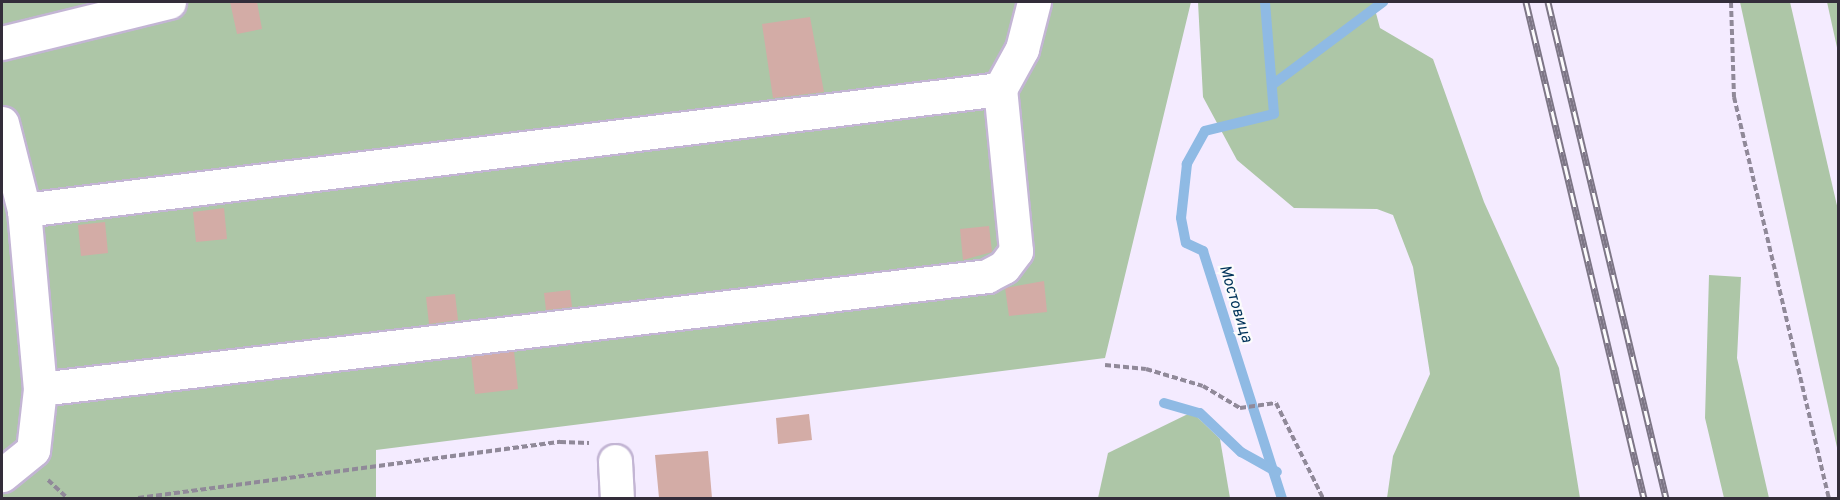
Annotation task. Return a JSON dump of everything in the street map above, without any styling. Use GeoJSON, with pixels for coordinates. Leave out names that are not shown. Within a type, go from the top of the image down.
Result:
{"type":"FeatureCollection","features":[{"type":"Feature","properties":{"kind":"street"},"geometry":{"type":"LineString","coordinates":[[2,43],[169,2]]}},
{"type":"Feature","properties":{"kind":"street"},"geometry":{"type":"LineString","coordinates":[[40,389],[987,276],[1004,267],[1016,251],[1000,89],[1022,49],[1034,2]]}},
{"type":"Feature","properties":{"kind":"street"},"geometry":{"type":"LineString","coordinates":[[24,210],[1000,89]]}},
{"type":"Feature","properties":{"kind":"street"},"geometry":{"type":"LineString","coordinates":[[2,123],[24,210],[40,389],[33,450],[2,475]]}},
{"type":"Feature","properties":{"kind":"street"},"geometry":{"type":"LineString","coordinates":[[615,461],[617,498]]}},
{"type":"Feature","properties":{"kind":"path"},"geometry":{"type":"LineString","coordinates":[[1731,2],[1734,97],[1829,498]]}},
{"type":"Feature","properties":{"kind":"path"},"geometry":{"type":"LineString","coordinates":[[1105,365],[1146,369],[1203,386],[1240,408],[1276,403],[1323,498]]}},
{"type":"Feature","properties":{"kind":"path"},"geometry":{"type":"LineString","coordinates":[[138,498],[560,442],[596,444],[609,450],[615,461]]}},
{"type":"Feature","properties":{"kind":"green space"},"geometry":{"type":"Polygon","coordinates":[[[2,2],[1191,2],[1105,358],[376,450],[376,498],[2,498],[2,2]]]}},
{"type":"Feature","properties":{"kind":"green space"},"geometry":{"type":"Polygon","coordinates":[[[1198,2],[1373,2],[1380,28],[1433,59],[1484,202],[1559,368],[1580,498],[1387,498],[1393,456],[1430,374],[1413,267],[1393,215],[1377,209],[1294,208],[1237,160],[1203,97],[1198,2]]]}},
{"type":"Feature","properties":{"kind":"green space"},"geometry":{"type":"Polygon","coordinates":[[[1740,2],[1790,2],[1838,210],[1838,452],[1740,2]]]}},
{"type":"Feature","properties":{"kind":"green space"},"geometry":{"type":"Polygon","coordinates":[[[1827,2],[1838,2],[1838,52],[1827,2]]]}},
{"type":"Feature","properties":{"kind":"green space"},"geometry":{"type":"Polygon","coordinates":[[[1709,275],[1741,277],[1737,358],[1769,498],[1724,498],[1705,418],[1709,275]]]}},
{"type":"Feature","properties":{"kind":"green space"},"geometry":{"type":"Polygon","coordinates":[[[1192,412],[1220,439],[1230,498],[1098,498],[1108,453],[1192,412]]]}},
{"type":"Feature","properties":{"kind":"building"},"geometry":{"type":"Polygon","coordinates":[[[230,2],[257,2],[262,29],[237,34],[230,2]]]}},
{"type":"Feature","properties":{"kind":"building"},"geometry":{"type":"Polygon","coordinates":[[[810,17],[824,92],[773,98],[762,24],[810,17]]]}},
{"type":"Feature","properties":{"kind":"building"},"geometry":{"type":"Polygon","coordinates":[[[224,208],[227,239],[196,242],[193,212],[224,208]]]}},
{"type":"Feature","properties":{"kind":"building"},"geometry":{"type":"Polygon","coordinates":[[[105,222],[108,253],[81,256],[78,225],[105,222]]]}},
{"type":"Feature","properties":{"kind":"building"},"geometry":{"type":"Polygon","coordinates":[[[989,226],[992,252],[963,260],[960,229],[989,226]]]}},
{"type":"Feature","properties":{"kind":"building"},"geometry":{"type":"Polygon","coordinates":[[[1044,281],[1047,312],[1009,316],[1005,288],[1044,281]]]}},
{"type":"Feature","properties":{"kind":"building"},"geometry":{"type":"Polygon","coordinates":[[[570,290],[572,307],[546,310],[544,293],[570,290]]]}},
{"type":"Feature","properties":{"kind":"building"},"geometry":{"type":"Polygon","coordinates":[[[455,294],[458,320],[429,324],[426,297],[455,294]]]}},
{"type":"Feature","properties":{"kind":"building"},"geometry":{"type":"Polygon","coordinates":[[[514,351],[518,389],[475,394],[471,356],[514,351]]]}},
{"type":"Feature","properties":{"kind":"building"},"geometry":{"type":"Polygon","coordinates":[[[809,414],[812,440],[778,444],[776,418],[809,414]]]}},
{"type":"Feature","properties":{"kind":"building"},"geometry":{"type":"Polygon","coordinates":[[[708,451],[712,498],[659,498],[655,455],[708,451]]]}},
{"type":"Feature","properties":{"kind":"waterway","name":"Мостовица"},"geometry":{"type":"LineString","coordinates":[[1265,2],[1274,114],[1205,131],[1187,164],[1181,218],[1186,243],[1203,251],[1282,498]]}},
{"type":"Feature","properties":{"kind":"waterway"},"geometry":{"type":"LineString","coordinates":[[1272,85],[1383,2]]}},
{"type":"Feature","properties":{"kind":"waterway"},"geometry":{"type":"LineString","coordinates":[[1164,403],[1200,413],[1241,452],[1277,472]]}},
{"type":"Feature","properties":{"kind":"railway"},"geometry":{"type":"LineString","coordinates":[[1526,2],[1644,498]]}},
{"type":"Feature","properties":{"kind":"railway"},"geometry":{"type":"LineString","coordinates":[[1548,2],[1666,498]]}}]}
